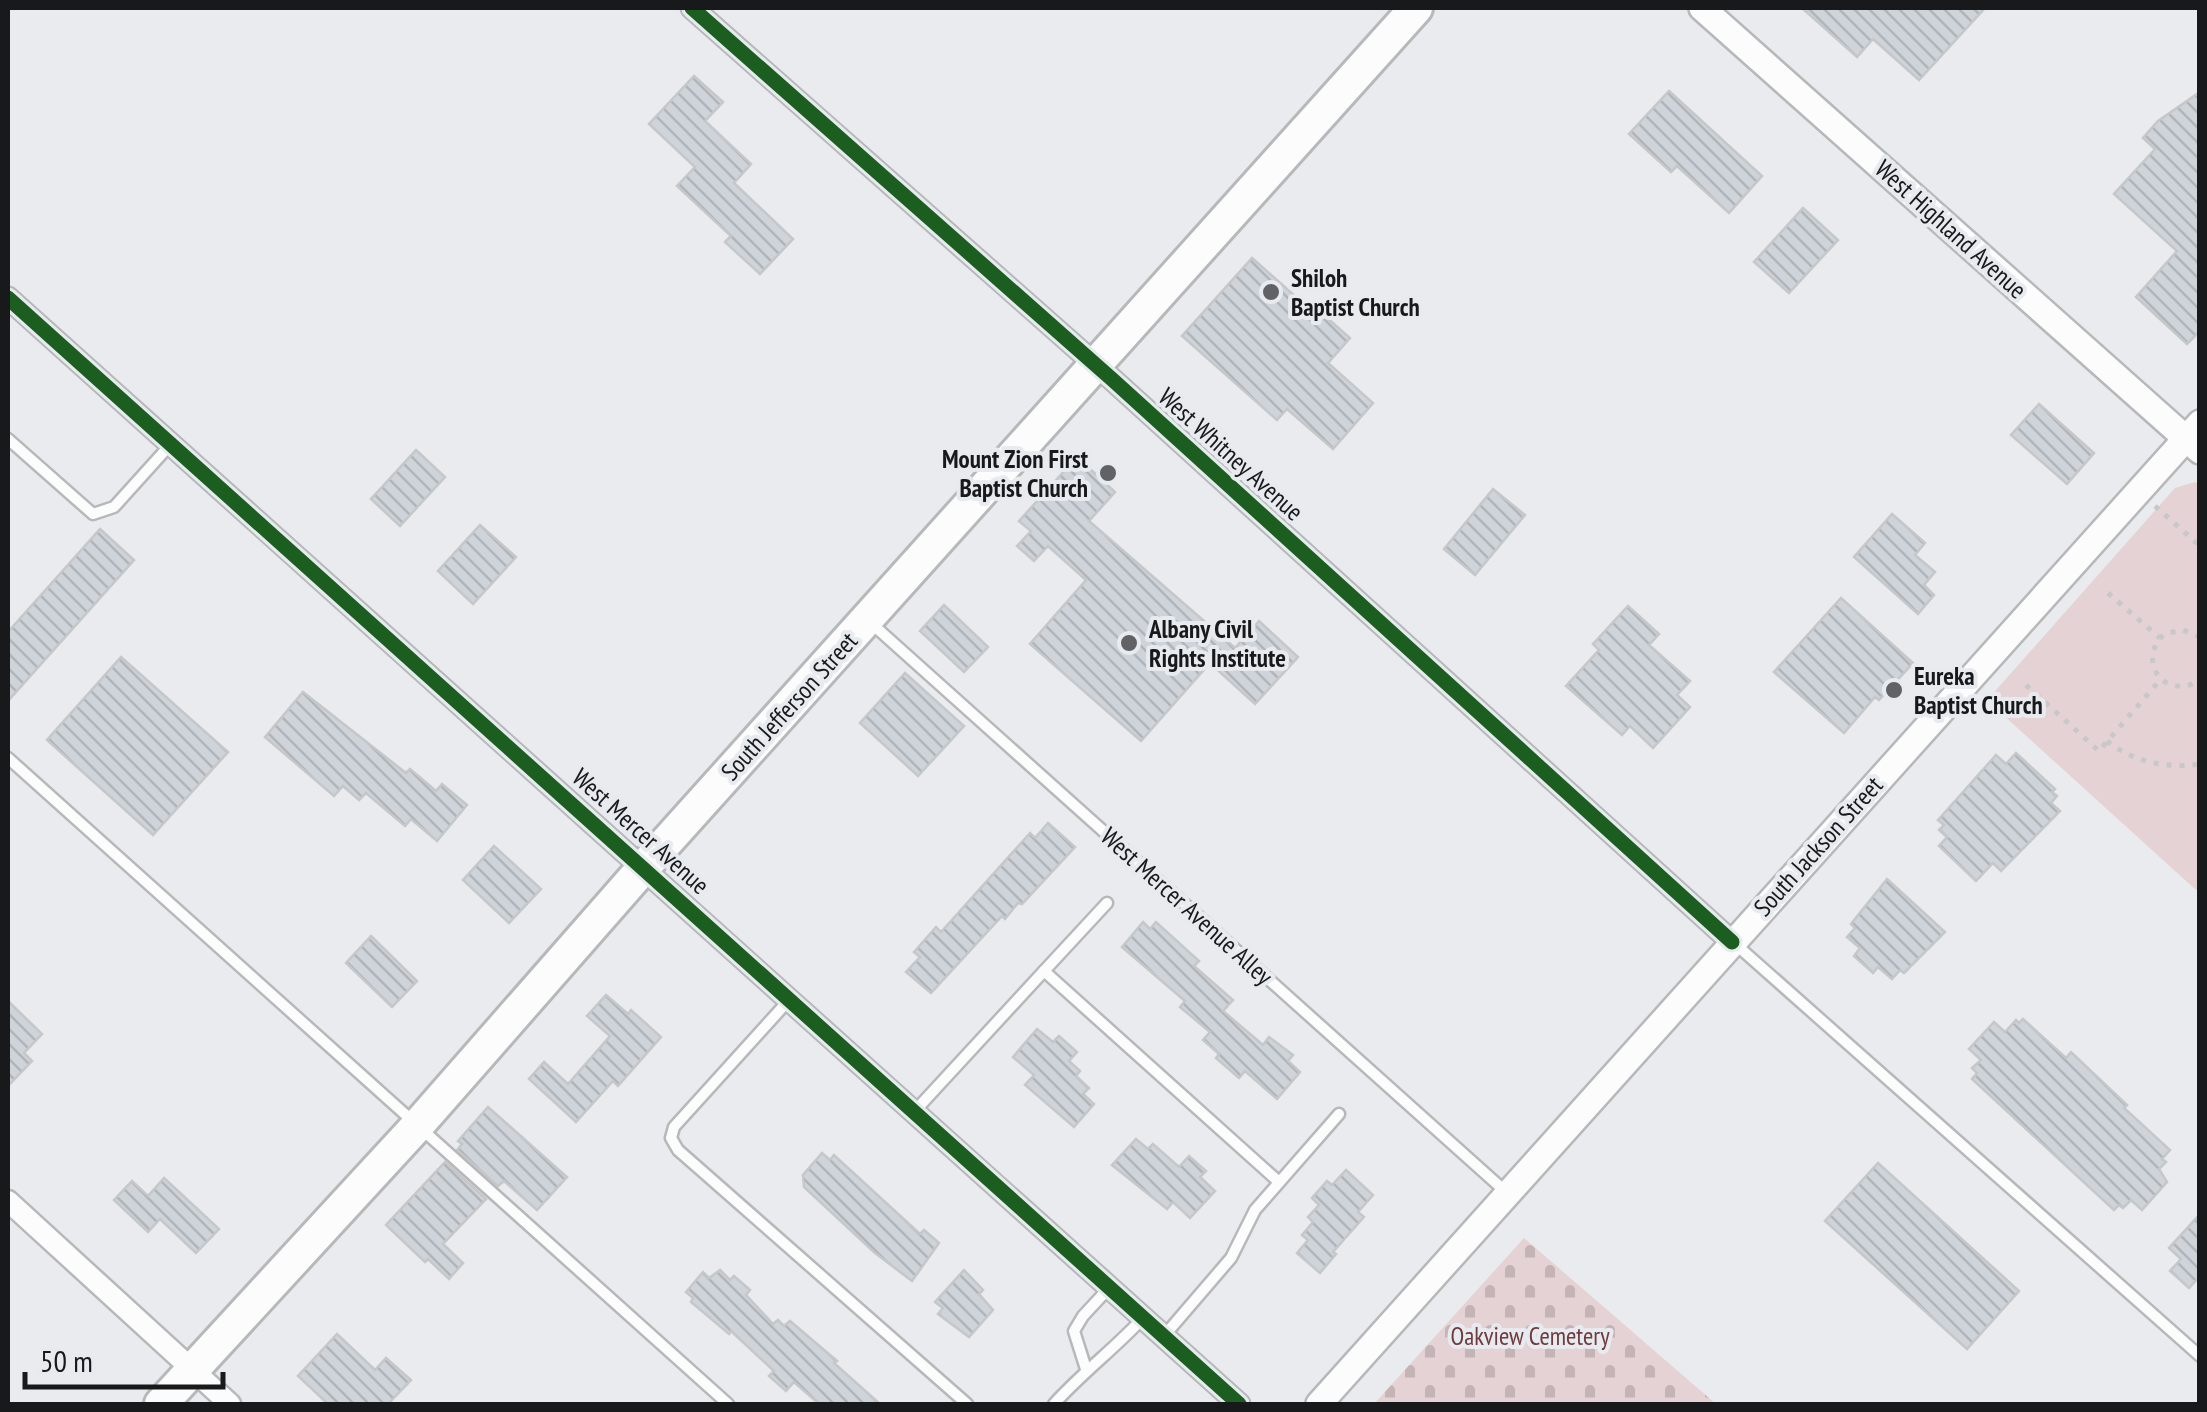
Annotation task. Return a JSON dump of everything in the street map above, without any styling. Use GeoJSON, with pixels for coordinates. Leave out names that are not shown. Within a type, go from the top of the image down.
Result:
{"type":"FeatureCollection","features":[{"type":"Feature","properties":{"kind":"main road","name":"South Jefferson Street"},"geometry":{"type":"LineString","coordinates":[[161,1404],[417,1126],[1416,8]]}},
{"type":"Feature","properties":{"kind":"street","name":"West Highland Avenue"},"geometry":{"type":"LineString","coordinates":[[1710,10],[2195,437]]}},
{"type":"Feature","properties":{"kind":"street","name":"West Whitney Avenue"},"geometry":{"type":"LineString","coordinates":[[704,11],[1732,942]]}},
{"type":"Feature","properties":{"kind":"street","name":"West Mercer Avenue"},"geometry":{"type":"LineString","coordinates":[[8,300],[1239,1404]]}},
{"type":"Feature","properties":{"kind":"street","name":"South Jackson Street"},"geometry":{"type":"LineString","coordinates":[[1319,1404],[2142,487],[2195,437]]}},
{"type":"Feature","properties":{"kind":"street"},"geometry":{"type":"LineString","coordinates":[[8,1201],[230,1404]]}},
{"type":"Feature","properties":{"kind":"lane"},"geometry":{"type":"LineString","coordinates":[[8,439],[92,514],[114,507],[171,444]]}},
{"type":"Feature","properties":{"kind":"lane","name":"West Mercer Avenue Alley"},"geometry":{"type":"LineString","coordinates":[[867,620],[1506,1192]]}},
{"type":"Feature","properties":{"kind":"lane"},"geometry":{"type":"LineString","coordinates":[[8,758],[728,1404]]}},
{"type":"Feature","properties":{"kind":"lane"},"geometry":{"type":"LineString","coordinates":[[914,1112],[1107,903]]}},
{"type":"Feature","properties":{"kind":"lane"},"geometry":{"type":"LineString","coordinates":[[1732,942],[2200,1356]]}},
{"type":"Feature","properties":{"kind":"lane"},"geometry":{"type":"LineString","coordinates":[[1044,971],[1279,1182]]}},
{"type":"Feature","properties":{"kind":"lane"},"geometry":{"type":"LineString","coordinates":[[790,1000],[674,1127],[671,1138],[678,1150],[968,1404]]}},
{"type":"Feature","properties":{"kind":"lane"},"geometry":{"type":"LineString","coordinates":[[1164,1337],[1231,1258],[1255,1210],[1339,1114]]}},
{"type":"Feature","properties":{"kind":"lane"},"geometry":{"type":"LineString","coordinates":[[1086,1369],[1074,1332],[1109,1288]]}},
{"type":"Feature","properties":{"kind":"lane"},"geometry":{"type":"LineString","coordinates":[[1054,1404],[1143,1318]]}},
{"type":"Feature","properties":{"kind":"path"},"geometry":{"type":"LineString","coordinates":[[2142,487],[2153,505],[2200,546]]}},
{"type":"Feature","properties":{"kind":"path"},"geometry":{"type":"LineString","coordinates":[[2108,594],[2160,638]]}},
{"type":"Feature","properties":{"kind":"path"},"geometry":{"type":"LineString","coordinates":[[2199,636],[2173,630],[2160,638],[2151,659],[2160,680],[2182,688],[2200,680]]}},
{"type":"Feature","properties":{"kind":"path"},"geometry":{"type":"LineString","coordinates":[[2026,685],[2099,751],[2160,680]]}},
{"type":"Feature","properties":{"kind":"path"},"geometry":{"type":"LineString","coordinates":[[2107,741],[2154,763],[2200,764]]}},
{"type":"Feature","properties":{"kind":"green space"},"geometry":{"type":"Polygon","coordinates":[[[2195,482],[2200,486],[2200,886],[2196,890],[1989,698],[2175,488],[2195,482]]]}},
{"type":"Feature","properties":{"kind":"green space","name":"Oakview Cemetery"},"geometry":{"type":"Polygon","coordinates":[[[1524,1238],[1716,1404],[1374,1404],[1524,1238]]]}},
{"type":"Feature","properties":{"kind":"building"},"geometry":{"type":"Polygon","coordinates":[[[1802,8],[1985,8],[1919,80],[1873,39],[1857,57],[1802,8]]]}},
{"type":"Feature","properties":{"kind":"building"},"geometry":{"type":"Polygon","coordinates":[[[694,76],[723,102],[705,121],[751,164],[734,183],[793,239],[760,274],[725,242],[731,236],[677,186],[695,167],[649,124],[694,76]]]}},
{"type":"Feature","properties":{"kind":"building"},"geometry":{"type":"Polygon","coordinates":[[[1669,91],[1762,176],[1729,213],[1677,166],[1671,172],[1629,134],[1669,91]]]}},
{"type":"Feature","properties":{"kind":"building"},"geometry":{"type":"Polygon","coordinates":[[[2200,92],[2200,331],[2187,344],[2136,297],[2177,251],[2114,194],[2155,149],[2143,138],[2158,121],[2200,92]]]}},
{"type":"Feature","properties":{"kind":"building"},"geometry":{"type":"Polygon","coordinates":[[[1803,208],[1838,240],[1789,293],[1754,262],[1803,208]]]}},
{"type":"Feature","properties":{"kind":"building"},"geometry":{"type":"Polygon","coordinates":[[[1252,258],[1312,311],[1315,307],[1350,338],[1328,363],[1373,403],[1333,449],[1287,409],[1277,420],[1182,336],[1252,258]]]}},
{"type":"Feature","properties":{"kind":"building"},"geometry":{"type":"Polygon","coordinates":[[[2039,404],[2094,453],[2067,484],[2011,435],[2039,404]]]}},
{"type":"Feature","properties":{"kind":"building"},"geometry":{"type":"Polygon","coordinates":[[[416,450],[445,477],[400,526],[371,499],[416,450]]]}},
{"type":"Feature","properties":{"kind":"building","name":"Albany Civil Rights Institute"},"geometry":{"type":"Polygon","coordinates":[[[1077,457],[1115,492],[1089,521],[1235,648],[1259,621],[1298,657],[1255,704],[1210,663],[1141,741],[1030,644],[1086,580],[1048,546],[1034,561],[1017,546],[1031,531],[1019,521],[1077,457]]]}},
{"type":"Feature","properties":{"kind":"building"},"geometry":{"type":"Polygon","coordinates":[[[1493,489],[1525,515],[1475,575],[1444,549],[1493,489]]]}},
{"type":"Feature","properties":{"kind":"building"},"geometry":{"type":"Polygon","coordinates":[[[1892,514],[1925,543],[1915,555],[1935,572],[1924,585],[1934,595],[1918,614],[1854,557],[1892,514]]]}},
{"type":"Feature","properties":{"kind":"building"},"geometry":{"type":"Polygon","coordinates":[[[480,525],[516,557],[473,604],[438,571],[480,525]]]}},
{"type":"Feature","properties":{"kind":"building"},"geometry":{"type":"Polygon","coordinates":[[[100,529],[134,560],[8,701],[8,632],[100,529]]]}},
{"type":"Feature","properties":{"kind":"building"},"geometry":{"type":"Polygon","coordinates":[[[1841,598],[1913,663],[1879,700],[1875,697],[1844,733],[1774,672],[1841,598]]]}},
{"type":"Feature","properties":{"kind":"building"},"geometry":{"type":"Polygon","coordinates":[[[944,605],[988,647],[964,672],[920,631],[944,605]]]}},
{"type":"Feature","properties":{"kind":"building"},"geometry":{"type":"Polygon","coordinates":[[[1628,606],[1659,634],[1649,645],[1690,681],[1677,695],[1690,707],[1653,748],[1630,726],[1622,735],[1566,686],[1599,650],[1593,644],[1628,606]]]}},
{"type":"Feature","properties":{"kind":"building"},"geometry":{"type":"Polygon","coordinates":[[[121,657],[228,752],[153,835],[47,740],[121,657]]]}},
{"type":"Feature","properties":{"kind":"building"},"geometry":{"type":"Polygon","coordinates":[[[905,673],[964,726],[918,776],[860,723],[905,673]]]}},
{"type":"Feature","properties":{"kind":"building"},"geometry":{"type":"Polygon","coordinates":[[[303,692],[406,773],[410,769],[436,791],[442,784],[467,805],[437,841],[411,819],[405,826],[366,793],[359,800],[343,786],[334,796],[265,737],[303,692]]]}},
{"type":"Feature","properties":{"kind":"building"},"geometry":{"type":"Polygon","coordinates":[[[2016,753],[2055,789],[2052,792],[2057,796],[2051,803],[2060,811],[2001,871],[1993,863],[1976,881],[1939,846],[1947,837],[1939,830],[1944,825],[1938,820],[1996,755],[2006,764],[2016,753]]]}},
{"type":"Feature","properties":{"kind":"building"},"geometry":{"type":"Polygon","coordinates":[[[1048,823],[1075,847],[1022,904],[1018,903],[1005,919],[1002,916],[931,993],[906,972],[920,957],[914,952],[936,927],[941,932],[1030,833],[1035,838],[1048,823]]]}},
{"type":"Feature","properties":{"kind":"building"},"geometry":{"type":"Polygon","coordinates":[[[494,846],[541,889],[509,923],[463,880],[494,846]]]}},
{"type":"Feature","properties":{"kind":"building"},"geometry":{"type":"Polygon","coordinates":[[[1887,879],[1945,932],[1904,973],[1900,970],[1892,979],[1878,967],[1873,973],[1854,956],[1860,948],[1847,937],[1855,928],[1851,924],[1887,879]]]}},
{"type":"Feature","properties":{"kind":"building"},"geometry":{"type":"Polygon","coordinates":[[[1143,922],[1150,929],[1156,922],[1199,961],[1194,966],[1233,1000],[1223,1011],[1263,1045],[1269,1037],[1293,1055],[1288,1061],[1300,1072],[1277,1099],[1245,1071],[1239,1078],[1216,1058],[1219,1054],[1203,1040],[1210,1032],[1180,1007],[1185,1001],[1122,947],[1143,922]]]}},
{"type":"Feature","properties":{"kind":"building"},"geometry":{"type":"Polygon","coordinates":[[[371,936],[417,981],[392,1007],[346,963],[371,936]]]}},
{"type":"Feature","properties":{"kind":"building"},"geometry":{"type":"Polygon","coordinates":[[[606,995],[628,1014],[631,1010],[661,1037],[618,1086],[613,1081],[576,1122],[529,1079],[544,1062],[568,1084],[610,1036],[587,1016],[606,995]]]}},
{"type":"Feature","properties":{"kind":"building"},"geometry":{"type":"Polygon","coordinates":[[[8,1001],[42,1034],[24,1053],[32,1061],[8,1086],[8,1001]]]}},
{"type":"Feature","properties":{"kind":"building"},"geometry":{"type":"Polygon","coordinates":[[[2023,1019],[2066,1058],[2071,1052],[2170,1150],[2159,1169],[2167,1182],[2142,1210],[2131,1200],[2114,1210],[1972,1079],[1977,1073],[1972,1068],[1981,1060],[1969,1049],[1994,1022],[2005,1032],[2016,1020],[2019,1023],[2023,1019]]]}},
{"type":"Feature","properties":{"kind":"building"},"geometry":{"type":"Polygon","coordinates":[[[1037,1029],[1053,1042],[1059,1036],[1077,1052],[1069,1061],[1080,1071],[1076,1076],[1089,1088],[1083,1094],[1094,1104],[1074,1127],[1025,1085],[1034,1075],[1013,1057],[1037,1029]]]}},
{"type":"Feature","properties":{"kind":"building"},"geometry":{"type":"Polygon","coordinates":[[[488,1107],[567,1177],[537,1210],[504,1181],[498,1186],[457,1150],[462,1144],[458,1141],[488,1107]]]}},
{"type":"Feature","properties":{"kind":"building"},"geometry":{"type":"Polygon","coordinates":[[[1136,1139],[1148,1149],[1153,1144],[1179,1167],[1189,1156],[1206,1171],[1200,1177],[1215,1191],[1190,1218],[1173,1202],[1167,1209],[1112,1165],[1136,1139]]]}},
{"type":"Feature","properties":{"kind":"building"},"geometry":{"type":"Polygon","coordinates":[[[822,1153],[830,1160],[834,1155],[920,1234],[924,1230],[939,1243],[912,1281],[875,1253],[804,1187],[803,1175],[822,1153]]]}},
{"type":"Feature","properties":{"kind":"building"},"geometry":{"type":"Polygon","coordinates":[[[445,1162],[486,1199],[443,1244],[463,1263],[449,1279],[386,1225],[445,1162]]]}},
{"type":"Feature","properties":{"kind":"building"},"geometry":{"type":"Polygon","coordinates":[[[1878,1163],[2019,1291],[1967,1349],[1825,1221],[1878,1163]]]}},
{"type":"Feature","properties":{"kind":"building"},"geometry":{"type":"Polygon","coordinates":[[[1346,1170],[1373,1195],[1358,1212],[1364,1217],[1320,1273],[1297,1253],[1308,1240],[1302,1235],[1313,1222],[1308,1217],[1319,1205],[1312,1198],[1327,1181],[1332,1185],[1346,1170]]]}},
{"type":"Feature","properties":{"kind":"building"},"geometry":{"type":"Polygon","coordinates":[[[164,1178],[219,1229],[196,1253],[160,1219],[148,1232],[114,1200],[132,1181],[148,1196],[164,1178]]]}},
{"type":"Feature","properties":{"kind":"building"},"geometry":{"type":"Polygon","coordinates":[[[2200,1214],[2200,1276],[2189,1288],[2170,1271],[2181,1259],[2169,1248],[2200,1214]]]}},
{"type":"Feature","properties":{"kind":"building"},"geometry":{"type":"Polygon","coordinates":[[[720,1270],[750,1290],[746,1295],[773,1324],[778,1320],[784,1326],[790,1321],[880,1404],[819,1404],[794,1382],[786,1391],[769,1376],[774,1371],[731,1331],[729,1334],[691,1302],[693,1298],[686,1292],[703,1272],[709,1278],[720,1270]]]}},
{"type":"Feature","properties":{"kind":"building"},"geometry":{"type":"Polygon","coordinates":[[[964,1270],[983,1290],[979,1294],[993,1310],[969,1337],[938,1314],[943,1308],[935,1302],[964,1270]]]}},
{"type":"Feature","properties":{"kind":"building"},"geometry":{"type":"Polygon","coordinates":[[[337,1334],[375,1370],[386,1358],[411,1380],[388,1404],[328,1404],[298,1376],[337,1334]]]}},
{"type":"Feature","properties":{"kind":"cycle path"},"geometry":{"type":"LineString","coordinates":[[692,8],[1114,381],[1732,942]]}},
{"type":"Feature","properties":{"kind":"cycle path"},"geometry":{"type":"LineString","coordinates":[[8,298],[1239,1404]]}},
{"type":"Feature","properties":{"kind":"place","name":"Shiloh Baptist Church"},"geometry":{"type":"Point","coordinates":[1271,292]}},
{"type":"Feature","properties":{"kind":"place","name":"Mount Zion First Baptist Church"},"geometry":{"type":"Point","coordinates":[1108,473]}},
{"type":"Feature","properties":{"kind":"place","name":"Albany Civil Rights Institute"},"geometry":{"type":"Point","coordinates":[1129,643]}},
{"type":"Feature","properties":{"kind":"place","name":"Eureka Baptist Church"},"geometry":{"type":"Point","coordinates":[1894,690]}}]}
